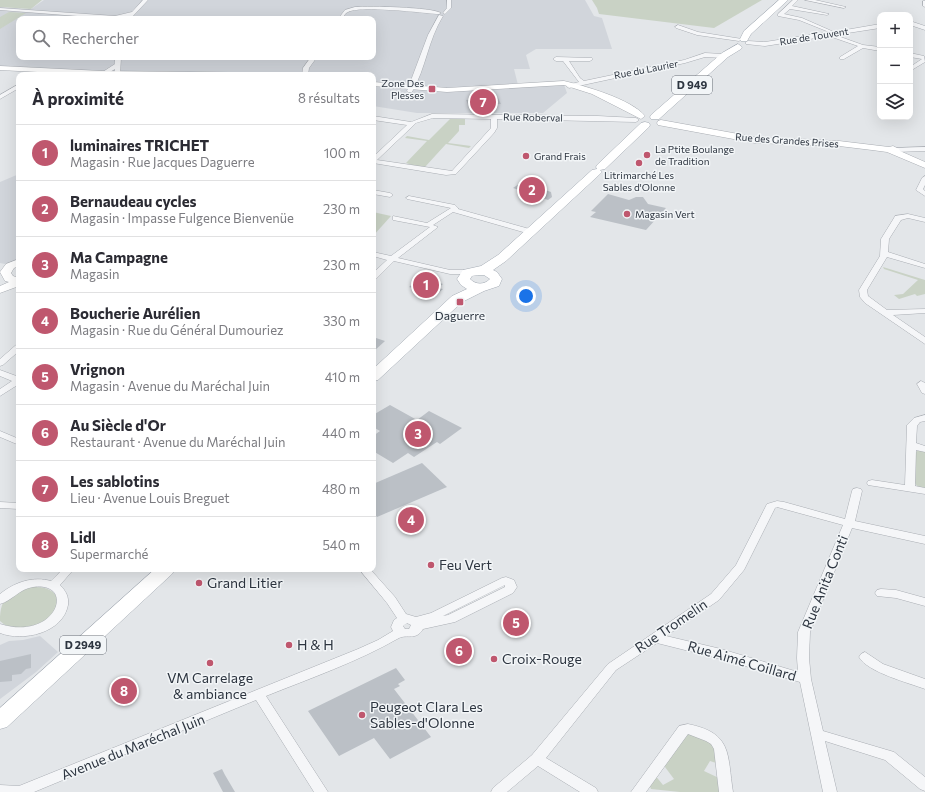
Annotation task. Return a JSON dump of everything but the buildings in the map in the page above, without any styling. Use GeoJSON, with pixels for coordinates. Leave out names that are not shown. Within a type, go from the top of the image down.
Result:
{"type":"FeatureCollection","features":[{"type":"Feature","properties":{"kind":"main road","name":"D 949"},"geometry":{"type":"LineString","coordinates":[[658,120],[724,56],[743,41],[770,13],[786,3]]}},
{"type":"Feature","properties":{"kind":"main road"},"geometry":{"type":"LineString","coordinates":[[457,299],[469,276],[502,258],[598,170],[641,121],[656,125],[658,120]]}},
{"type":"Feature","properties":{"kind":"main road"},"geometry":{"type":"LineString","coordinates":[[376,375],[457,299],[481,287],[494,283],[496,278],[494,275],[502,258]]}},
{"type":"Feature","properties":{"kind":"main road"},"geometry":{"type":"LineString","coordinates":[[469,276],[487,272],[494,275]]}},
{"type":"Feature","properties":{"kind":"main road"},"geometry":{"type":"LineString","coordinates":[[469,276],[472,286],[481,287]]}},
{"type":"Feature","properties":{"kind":"main road","name":"D 2949"},"geometry":{"type":"LineString","coordinates":[[0,721],[163,572]]}},
{"type":"Feature","properties":{"kind":"street"},"geometry":{"type":"LineString","coordinates":[[135,16],[146,0]]}},
{"type":"Feature","properties":{"kind":"street"},"geometry":{"type":"LineString","coordinates":[[412,91],[425,46],[432,29],[442,14],[449,8],[449,0]]}},
{"type":"Feature","properties":{"kind":"street"},"geometry":{"type":"LineString","coordinates":[[780,14],[786,3],[796,0]]}},
{"type":"Feature","properties":{"kind":"street"},"geometry":{"type":"LineString","coordinates":[[807,0],[844,7]]}},
{"type":"Feature","properties":{"kind":"street"},"geometry":{"type":"LineString","coordinates":[[833,4],[838,0]]}},
{"type":"Feature","properties":{"kind":"street"},"geometry":{"type":"LineString","coordinates":[[925,1],[925,6]]}},
{"type":"Feature","properties":{"kind":"street"},"geometry":{"type":"LineString","coordinates":[[786,3],[827,14]]}},
{"type":"Feature","properties":{"kind":"street"},"geometry":{"type":"LineString","coordinates":[[342,16],[345,12],[355,8],[421,11],[442,14]]}},
{"type":"Feature","properties":{"kind":"street"},"geometry":{"type":"LineString","coordinates":[[0,9],[95,16]]}},
{"type":"Feature","properties":{"kind":"street"},"geometry":{"type":"LineString","coordinates":[[770,13],[800,18],[862,46],[877,49]]}},
{"type":"Feature","properties":{"kind":"street"},"geometry":{"type":"LineString","coordinates":[[913,23],[925,21]]}},
{"type":"Feature","properties":{"kind":"street"},"geometry":{"type":"LineString","coordinates":[[913,24],[925,28]]}},
{"type":"Feature","properties":{"kind":"street","name":"Rue de Touvent"},"geometry":{"type":"LineString","coordinates":[[678,27],[697,33],[765,44],[877,26]]}},
{"type":"Feature","properties":{"kind":"street"},"geometry":{"type":"LineString","coordinates":[[842,58],[862,46]]}},
{"type":"Feature","properties":{"kind":"street","name":"Rue du Laurier"},"geometry":{"type":"LineString","coordinates":[[575,85],[685,61],[704,55],[724,56]]}},
{"type":"Feature","properties":{"kind":"street"},"geometry":{"type":"LineString","coordinates":[[913,56],[922,57],[925,60],[913,67]]}},
{"type":"Feature","properties":{"kind":"street"},"geometry":{"type":"LineString","coordinates":[[556,58],[590,59]]}},
{"type":"Feature","properties":{"kind":"street"},"geometry":{"type":"LineString","coordinates":[[565,59],[578,79],[575,85]]}},
{"type":"Feature","properties":{"kind":"street"},"geometry":{"type":"LineString","coordinates":[[117,72],[118,60]]}},
{"type":"Feature","properties":{"kind":"street"},"geometry":{"type":"LineString","coordinates":[[306,72],[312,60]]}},
{"type":"Feature","properties":{"kind":"street"},"geometry":{"type":"LineString","coordinates":[[107,72],[118,64]]}},
{"type":"Feature","properties":{"kind":"street"},"geometry":{"type":"LineString","coordinates":[[0,70],[27,72]]}},
{"type":"Feature","properties":{"kind":"street"},"geometry":{"type":"LineString","coordinates":[[376,86],[412,91],[470,92],[575,85],[595,92],[631,109],[641,121]]}},
{"type":"Feature","properties":{"kind":"street"},"geometry":{"type":"LineString","coordinates":[[0,97],[16,88]]}},
{"type":"Feature","properties":{"kind":"street","name":"Rue Roberval"},"geometry":{"type":"LineString","coordinates":[[376,157],[412,124],[418,120],[432,116],[598,118],[641,121]]}},
{"type":"Feature","properties":{"kind":"street"},"geometry":{"type":"LineString","coordinates":[[376,161],[446,173],[454,173],[492,132],[494,128],[494,117]]}},
{"type":"Feature","properties":{"kind":"street"},"geometry":{"type":"LineString","coordinates":[[376,118],[412,124]]}},
{"type":"Feature","properties":{"kind":"street","name":"Rue des Grandes Prises"},"geometry":{"type":"LineString","coordinates":[[658,120],[755,140],[859,145],[893,151],[925,165]]}},
{"type":"Feature","properties":{"kind":"street"},"geometry":{"type":"LineString","coordinates":[[893,151],[925,149]]}},
{"type":"Feature","properties":{"kind":"street"},"geometry":{"type":"LineString","coordinates":[[925,178],[919,190],[925,194]]}},
{"type":"Feature","properties":{"kind":"street"},"geometry":{"type":"LineString","coordinates":[[376,193],[390,195]]}},
{"type":"Feature","properties":{"kind":"street"},"geometry":{"type":"LineString","coordinates":[[396,218],[428,225],[455,208],[452,206],[409,198]]}},
{"type":"Feature","properties":{"kind":"street"},"geometry":{"type":"LineString","coordinates":[[452,210],[530,232]]}},
{"type":"Feature","properties":{"kind":"street"},"geometry":{"type":"LineString","coordinates":[[925,220],[908,216],[898,218],[885,239],[884,256],[863,290],[864,297],[884,313],[925,341]]}},
{"type":"Feature","properties":{"kind":"street"},"geometry":{"type":"LineString","coordinates":[[376,273],[392,258],[434,227]]}},
{"type":"Feature","properties":{"kind":"street"},"geometry":{"type":"LineString","coordinates":[[884,253],[925,266]]}},
{"type":"Feature","properties":{"kind":"street"},"geometry":{"type":"LineString","coordinates":[[376,255],[469,276]]}},
{"type":"Feature","properties":{"kind":"street"},"geometry":{"type":"LineString","coordinates":[[16,264],[7,269],[5,273],[8,278],[16,280]]}},
{"type":"Feature","properties":{"kind":"street"},"geometry":{"type":"LineString","coordinates":[[0,289],[8,278]]}},
{"type":"Feature","properties":{"kind":"street"},"geometry":{"type":"LineString","coordinates":[[0,289],[16,282]]}},
{"type":"Feature","properties":{"kind":"street"},"geometry":{"type":"LineString","coordinates":[[884,313],[925,311]]}},
{"type":"Feature","properties":{"kind":"street"},"geometry":{"type":"LineString","coordinates":[[0,363],[16,350]]}},
{"type":"Feature","properties":{"kind":"street"},"geometry":{"type":"LineString","coordinates":[[0,373],[16,379]]}},
{"type":"Feature","properties":{"kind":"street"},"geometry":{"type":"LineString","coordinates":[[0,393],[16,382]]}},
{"type":"Feature","properties":{"kind":"street"},"geometry":{"type":"LineString","coordinates":[[910,489],[912,425],[917,420],[925,418]]}},
{"type":"Feature","properties":{"kind":"street"},"geometry":{"type":"LineString","coordinates":[[0,434],[16,441]]}},
{"type":"Feature","properties":{"kind":"street"},"geometry":{"type":"LineString","coordinates":[[912,445],[925,449]]}},
{"type":"Feature","properties":{"kind":"street"},"geometry":{"type":"LineString","coordinates":[[872,483],[925,491]]}},
{"type":"Feature","properties":{"kind":"street","name":"Rue Anita Conti"},"geometry":{"type":"LineString","coordinates":[[830,792],[805,679],[803,658],[804,632],[849,523],[858,491]]}},
{"type":"Feature","properties":{"kind":"street","name":"Rue Tromelin"},"geometry":{"type":"LineString","coordinates":[[498,792],[537,759],[612,667],[715,597],[740,567],[771,506],[777,504],[784,505],[849,523]]}},
{"type":"Feature","properties":{"kind":"street"},"geometry":{"type":"LineString","coordinates":[[0,505],[16,506]]}},
{"type":"Feature","properties":{"kind":"street"},"geometry":{"type":"LineString","coordinates":[[849,523],[925,540]]}},
{"type":"Feature","properties":{"kind":"street"},"geometry":{"type":"LineString","coordinates":[[53,586],[66,572]]}},
{"type":"Feature","properties":{"kind":"street"},"geometry":{"type":"LineString","coordinates":[[367,572],[391,600],[403,619],[397,625],[400,632]]}},
{"type":"Feature","properties":{"kind":"street","name":"Avenue du Maréchal Juin"},"geometry":{"type":"LineString","coordinates":[[506,581],[510,583],[511,587],[509,590],[451,619],[416,624],[502,582],[506,581]]}},
{"type":"Feature","properties":{"kind":"street"},"geometry":{"type":"LineString","coordinates":[[1,597],[26,585],[40,583],[53,586],[62,593],[64,602],[59,614],[39,629],[25,633],[1,630]]}},
{"type":"Feature","properties":{"kind":"street"},"geometry":{"type":"LineString","coordinates":[[881,593],[896,594],[925,602]]}},
{"type":"Feature","properties":{"kind":"street","name":"Avenue du Maréchal Juin"},"geometry":{"type":"LineString","coordinates":[[403,619],[411,619],[416,624]]}},
{"type":"Feature","properties":{"kind":"street","name":"Avenue du Maréchal Juin"},"geometry":{"type":"LineString","coordinates":[[0,791],[19,792],[52,780],[376,646],[400,632],[405,634],[411,633],[415,631],[416,624]]}},
{"type":"Feature","properties":{"kind":"street","name":"Rue Aimé Coillard"},"geometry":{"type":"LineString","coordinates":[[656,638],[721,654],[805,679]]}},
{"type":"Feature","properties":{"kind":"street"},"geometry":{"type":"LineString","coordinates":[[866,658],[879,667],[925,684]]}},
{"type":"Feature","properties":{"kind":"street"},"geometry":{"type":"LineString","coordinates":[[258,696],[321,792]]}},
{"type":"Feature","properties":{"kind":"street"},"geometry":{"type":"LineString","coordinates":[[641,791],[683,730],[688,729],[710,737],[715,740],[720,748],[726,792]]}},
{"type":"Feature","properties":{"kind":"street"},"geometry":{"type":"LineString","coordinates":[[817,736],[825,736],[889,756],[925,785]]}},
{"type":"Feature","properties":{"kind":"street"},"geometry":{"type":"LineString","coordinates":[[537,759],[591,792]]}},
{"type":"Feature","properties":{"kind":"shaded area"},"geometry":{"type":"Polygon","coordinates":[[[0,0],[42,0],[31,9],[0,7],[0,0]]]}},
{"type":"Feature","properties":{"kind":"shaded area"},"geometry":{"type":"Polygon","coordinates":[[[44,0],[585,0],[594,16],[602,18],[612,49],[536,49],[526,55],[530,69],[514,69],[518,85],[563,82],[567,93],[543,113],[417,113],[376,106],[376,72],[30,72],[0,69],[0,7],[31,9],[44,0]]]}},
{"type":"Feature","properties":{"kind":"shaded area"},"geometry":{"type":"Polygon","coordinates":[[[592,0],[762,0],[714,28],[599,14],[592,0]]]}},
{"type":"Feature","properties":{"kind":"shaded area"},"geometry":{"type":"Polygon","coordinates":[[[9,12],[26,13],[21,16],[16,16],[16,19],[0,29],[0,17],[9,12]]]}},
{"type":"Feature","properties":{"kind":"shaded area"},"geometry":{"type":"Polygon","coordinates":[[[450,119],[465,119],[465,125],[459,125],[459,131],[448,143],[471,146],[469,148],[446,144],[425,167],[411,166],[412,165],[406,163],[427,141],[405,138],[407,136],[429,140],[450,119]]]}},
{"type":"Feature","properties":{"kind":"shaded area"},"geometry":{"type":"Polygon","coordinates":[[[16,175],[16,260],[5,264],[0,263],[0,182],[16,175]]]}},
{"type":"Feature","properties":{"kind":"shaded area"},"geometry":{"type":"Polygon","coordinates":[[[376,213],[391,216],[376,233],[376,213]]]}},
{"type":"Feature","properties":{"kind":"shaded area"},"geometry":{"type":"Polygon","coordinates":[[[883,267],[925,280],[925,294],[917,296],[915,294],[899,299],[894,295],[903,294],[918,280],[884,269],[883,267]]]}},
{"type":"Feature","properties":{"kind":"shaded area"},"geometry":{"type":"Polygon","coordinates":[[[917,451],[925,451],[925,488],[918,487],[914,482],[915,454],[917,451]]]}},
{"type":"Feature","properties":{"kind":"shaded area"},"geometry":{"type":"Polygon","coordinates":[[[30,587],[46,588],[56,595],[58,599],[54,614],[42,623],[28,628],[13,628],[0,621],[2,606],[7,598],[30,587]]]}},
{"type":"Feature","properties":{"kind":"shaded area"},"geometry":{"type":"Polygon","coordinates":[[[40,636],[58,652],[36,672],[0,699],[0,645],[9,641],[23,640],[40,636]]]}},
{"type":"Feature","properties":{"kind":"shaded area"},"geometry":{"type":"Polygon","coordinates":[[[687,733],[693,733],[715,746],[719,764],[710,761],[704,771],[721,779],[722,789],[719,792],[680,792],[651,789],[649,784],[654,774],[663,785],[674,779],[662,763],[687,733]]]}},
{"type":"Feature","properties":{"kind":"place","name":"Zone Des Plesses"},"geometry":{"type":"Point","coordinates":[432,89]}},
{"type":"Feature","properties":{"kind":"place","name":"Les sablotins"},"geometry":{"type":"Point","coordinates":[483,102]}},
{"type":"Feature","properties":{"kind":"place","name":"La Ptite Boulange de Tradition"},"geometry":{"type":"Point","coordinates":[647,155]}},
{"type":"Feature","properties":{"kind":"place","name":"Grand Frais"},"geometry":{"type":"Point","coordinates":[526,156]}},
{"type":"Feature","properties":{"kind":"place","name":"Litrimarché Les Sables d'Olonne"},"geometry":{"type":"Point","coordinates":[639,163]}},
{"type":"Feature","properties":{"kind":"place","name":"Bernaudeau cycles"},"geometry":{"type":"Point","coordinates":[532,190]}},
{"type":"Feature","properties":{"kind":"place","name":"Magasin Vert"},"geometry":{"type":"Point","coordinates":[627,214]}},
{"type":"Feature","properties":{"kind":"place","name":"luminaires TRICHET"},"geometry":{"type":"Point","coordinates":[426,285]}},
{"type":"Feature","properties":{"kind":"place","name":"Daguerre"},"geometry":{"type":"Point","coordinates":[460,302]}},
{"type":"Feature","properties":{"kind":"place","name":"Ma Campagne"},"geometry":{"type":"Point","coordinates":[418,434]}},
{"type":"Feature","properties":{"kind":"place","name":"Boucherie Aurélien"},"geometry":{"type":"Point","coordinates":[411,520]}},
{"type":"Feature","properties":{"kind":"place","name":"Feu Vert"},"geometry":{"type":"Point","coordinates":[431,565]}},
{"type":"Feature","properties":{"kind":"place","name":"Grand Litier"},"geometry":{"type":"Point","coordinates":[199,583]}},
{"type":"Feature","properties":{"kind":"place","name":"Vrignon"},"geometry":{"type":"Point","coordinates":[516,623]}},
{"type":"Feature","properties":{"kind":"place","name":"H & H"},"geometry":{"type":"Point","coordinates":[289,645]}},
{"type":"Feature","properties":{"kind":"place","name":"Au Siècle d'Or"},"geometry":{"type":"Point","coordinates":[459,651]}},
{"type":"Feature","properties":{"kind":"place","name":"Croix-Rouge"},"geometry":{"type":"Point","coordinates":[494,659]}},
{"type":"Feature","properties":{"kind":"place","name":"VM Carrelage & ambiance"},"geometry":{"type":"Point","coordinates":[210,663]}},
{"type":"Feature","properties":{"kind":"place","name":"Lidl"},"geometry":{"type":"Point","coordinates":[124,691]}},
{"type":"Feature","properties":{"kind":"place","name":"Peugeot Clara Les Sables-d'Olonne"},"geometry":{"type":"Point","coordinates":[362,715]}}]}
